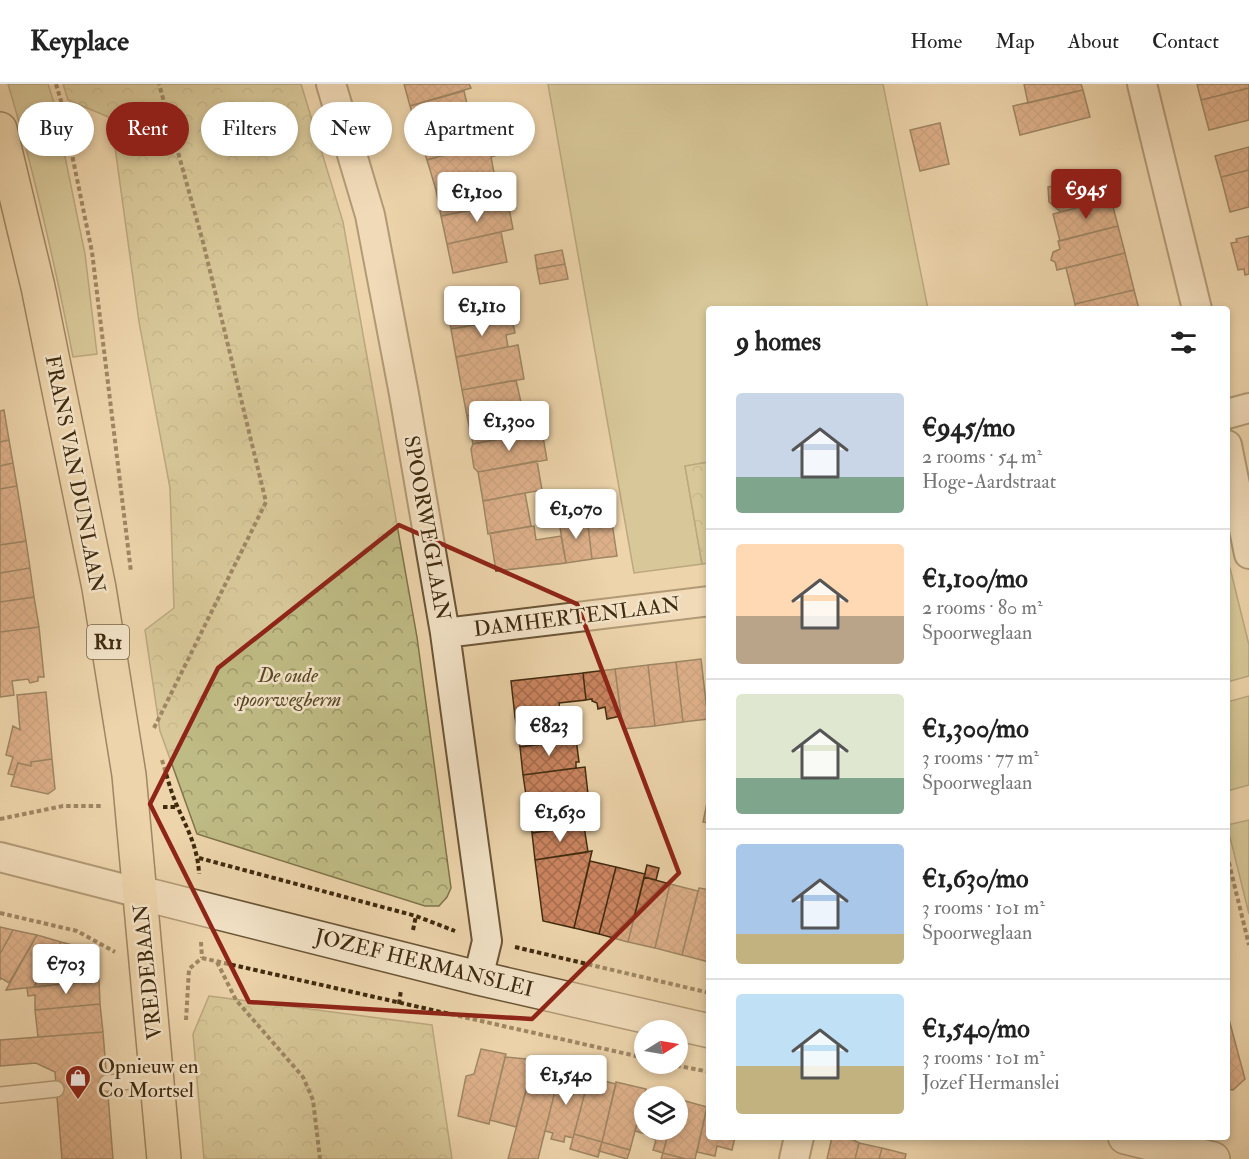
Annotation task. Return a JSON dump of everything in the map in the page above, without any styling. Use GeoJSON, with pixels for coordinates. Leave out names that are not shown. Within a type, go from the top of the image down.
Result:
{"type":"FeatureCollection","features":[{"type":"Feature","properties":{"kind":"main road","name":"FRANS VAN DUNLAAN"},"geometry":{"type":"LineString","coordinates":[[0,129],[38,287],[99,588],[129,775],[140,893]]}},
{"type":"Feature","properties":{"kind":"main road","name":"VREDEBAAN"},"geometry":{"type":"LineString","coordinates":[[140,893],[164,1159]]}},
{"type":"Feature","properties":{"kind":"street","name":"SPOORWEGLAAN"},"geometry":{"type":"LineString","coordinates":[[331,84],[370,215],[445,633],[487,941],[478,978]]}},
{"type":"Feature","properties":{"kind":"street"},"geometry":{"type":"LineString","coordinates":[[1142,84],[1196,306]]}},
{"type":"Feature","properties":{"kind":"street"},"geometry":{"type":"LineString","coordinates":[[1230,413],[1249,408]]}},
{"type":"Feature","properties":{"kind":"street"},"geometry":{"type":"LineString","coordinates":[[1230,462],[1249,554]]}},
{"type":"Feature","properties":{"kind":"street","name":"DAMHERTENLAAN"},"geometry":{"type":"LineString","coordinates":[[445,633],[706,601]]}},
{"type":"Feature","properties":{"kind":"street"},"geometry":{"type":"LineString","coordinates":[[0,857],[140,893]]}},
{"type":"Feature","properties":{"kind":"street","name":"JOZEF HERMANSLEI"},"geometry":{"type":"LineString","coordinates":[[140,893],[478,978],[706,1029]]}},
{"type":"Feature","properties":{"kind":"street"},"geometry":{"type":"LineString","coordinates":[[794,1159],[798,1140]]}},
{"type":"Feature","properties":{"kind":"street"},"geometry":{"type":"LineString","coordinates":[[1137,1140],[1212,1159]]}},
{"type":"Feature","properties":{"kind":"lane"},"geometry":{"type":"LineString","coordinates":[[107,1083],[158,1079]]}},
{"type":"Feature","properties":{"kind":"lane"},"geometry":{"type":"LineString","coordinates":[[0,1095],[56,1089]]}},
{"type":"Feature","properties":{"kind":"path"},"geometry":{"type":"LineString","coordinates":[[56,84],[92,252],[131,572]]}},
{"type":"Feature","properties":{"kind":"path"},"geometry":{"type":"LineString","coordinates":[[151,721],[152,732],[266,502],[203,242],[159,84]]}},
{"type":"Feature","properties":{"kind":"path"},"geometry":{"type":"LineString","coordinates":[[159,753],[177,807],[187,825],[199,858],[416,916],[487,941],[706,992]]}},
{"type":"Feature","properties":{"kind":"path"},"geometry":{"type":"LineString","coordinates":[[0,819],[63,806],[177,807]]}},
{"type":"Feature","properties":{"kind":"path"},"geometry":{"type":"LineString","coordinates":[[1230,867],[1249,945]]}},
{"type":"Feature","properties":{"kind":"path"},"geometry":{"type":"LineString","coordinates":[[0,913],[77,931],[110,950],[189,969],[202,958],[634,1056]]}},
{"type":"Feature","properties":{"kind":"path"},"geometry":{"type":"LineString","coordinates":[[217,962],[236,1000],[303,1077],[313,1100],[320,1159]]}},
{"type":"Feature","properties":{"kind":"path"},"geometry":{"type":"LineString","coordinates":[[688,1068],[706,1071]]}},
{"type":"Feature","properties":{"kind":"highlighted area"},"geometry":{"type":"Polygon","coordinates":[[[399,525],[577,604],[679,873],[532,1019],[249,1002],[150,804],[218,668],[399,525]]]}},
{"type":"Feature","properties":{"kind":"green space"},"geometry":{"type":"Polygon","coordinates":[[[8,84],[48,84],[54,102],[18,102],[18,120],[8,84]]]}},
{"type":"Feature","properties":{"kind":"green space","name":"De oude spoorwegberm"},"geometry":{"type":"Polygon","coordinates":[[[63,84],[301,84],[310,114],[310,156],[323,156],[343,222],[417,637],[451,888],[439,906],[425,906],[197,834],[160,731],[145,630],[174,608],[170,488],[139,322],[116,156],[189,156],[189,102],[106,102],[106,116],[94,111],[94,102],[68,100],[63,84]]]}},
{"type":"Feature","properties":{"kind":"green space"},"geometry":{"type":"Polygon","coordinates":[[[548,84],[883,84],[927,306],[706,306],[706,462],[685,466],[702,564],[634,573],[548,84]]]}},
{"type":"Feature","properties":{"kind":"green space"},"geometry":{"type":"Polygon","coordinates":[[[28,156],[65,156],[85,254],[97,354],[73,357],[28,156]]]}},
{"type":"Feature","properties":{"kind":"green space"},"geometry":{"type":"Polygon","coordinates":[[[706,462],[706,563],[702,564],[685,466],[706,462]]]}},
{"type":"Feature","properties":{"kind":"green space"},"geometry":{"type":"Polygon","coordinates":[[[1230,568],[1249,645],[1249,676],[1230,681],[1230,568]]]}},
{"type":"Feature","properties":{"kind":"green space"},"geometry":{"type":"Polygon","coordinates":[[[1249,696],[1249,785],[1230,790],[1230,701],[1249,696]]]}},
{"type":"Feature","properties":{"kind":"green space"},"geometry":{"type":"Polygon","coordinates":[[[1249,820],[1249,914],[1230,837],[1230,824],[1249,820]]]}},
{"type":"Feature","properties":{"kind":"green space"},"geometry":{"type":"Polygon","coordinates":[[[209,996],[432,1025],[452,1159],[204,1159],[193,1034],[209,996]]]}},
{"type":"Feature","properties":{"kind":"building"},"geometry":{"type":"Polygon","coordinates":[[[404,84],[469,84],[471,88],[424,102],[409,102],[404,84]]]}},
{"type":"Feature","properties":{"kind":"building"},"geometry":{"type":"Polygon","coordinates":[[[1024,84],[1081,84],[1083,90],[1028,103],[1024,84]]]}},
{"type":"Feature","properties":{"kind":"building"},"geometry":{"type":"Polygon","coordinates":[[[1197,84],[1249,84],[1249,88],[1201,100],[1197,84]]]}},
{"type":"Feature","properties":{"kind":"building"},"geometry":{"type":"Polygon","coordinates":[[[1249,88],[1249,120],[1209,130],[1201,100],[1249,88]]]}},
{"type":"Feature","properties":{"kind":"building"},"geometry":{"type":"Polygon","coordinates":[[[1083,90],[1090,117],[1020,135],[1013,106],[1083,90]]]}},
{"type":"Feature","properties":{"kind":"building"},"geometry":{"type":"Polygon","coordinates":[[[464,91],[467,102],[424,102],[464,91]]]}},
{"type":"Feature","properties":{"kind":"building"},"geometry":{"type":"Polygon","coordinates":[[[940,123],[949,164],[920,171],[910,130],[940,123]]]}},
{"type":"Feature","properties":{"kind":"building"},"geometry":{"type":"Polygon","coordinates":[[[1249,147],[1249,170],[1221,177],[1215,156],[1249,147]]]}},
{"type":"Feature","properties":{"kind":"building"},"geometry":{"type":"Polygon","coordinates":[[[426,156],[441,156],[427,160],[426,156]]]}},
{"type":"Feature","properties":{"kind":"building"},"geometry":{"type":"Polygon","coordinates":[[[441,156],[494,156],[491,157],[495,178],[436,190],[427,160],[441,156]]]}},
{"type":"Feature","properties":{"kind":"building"},"geometry":{"type":"Polygon","coordinates":[[[1249,170],[1249,207],[1230,212],[1221,177],[1249,170]]]}},
{"type":"Feature","properties":{"kind":"building"},"geometry":{"type":"Polygon","coordinates":[[[1105,172],[1111,199],[1061,212],[1049,202],[1048,187],[1105,172]]]}},
{"type":"Feature","properties":{"kind":"building"},"geometry":{"type":"Polygon","coordinates":[[[495,178],[498,195],[488,197],[489,206],[441,216],[436,190],[495,178]]]}},
{"type":"Feature","properties":{"kind":"building"},"geometry":{"type":"Polygon","coordinates":[[[1111,199],[1118,226],[1060,241],[1053,214],[1111,199]]]}},
{"type":"Feature","properties":{"kind":"building"},"geometry":{"type":"Polygon","coordinates":[[[508,203],[513,229],[447,244],[441,216],[508,203]]]}},
{"type":"Feature","properties":{"kind":"building"},"geometry":{"type":"Polygon","coordinates":[[[1118,226],[1125,253],[1057,270],[1055,262],[1051,260],[1053,252],[1060,249],[1058,241],[1118,226]]]}},
{"type":"Feature","properties":{"kind":"building"},"geometry":{"type":"Polygon","coordinates":[[[501,232],[507,262],[453,273],[447,244],[501,232]]]}},
{"type":"Feature","properties":{"kind":"building"},"geometry":{"type":"Polygon","coordinates":[[[1249,236],[1249,274],[1245,275],[1244,269],[1238,270],[1231,243],[1237,242],[1236,239],[1249,236]]]}},
{"type":"Feature","properties":{"kind":"building"},"geometry":{"type":"Polygon","coordinates":[[[562,250],[565,264],[537,269],[535,255],[562,250]]]}},
{"type":"Feature","properties":{"kind":"building"},"geometry":{"type":"Polygon","coordinates":[[[1125,253],[1134,290],[1075,304],[1066,268],[1125,253]]]}},
{"type":"Feature","properties":{"kind":"building"},"geometry":{"type":"Polygon","coordinates":[[[565,264],[568,279],[540,284],[537,269],[565,264]]]}},
{"type":"Feature","properties":{"kind":"building"},"geometry":{"type":"Polygon","coordinates":[[[1134,290],[1138,306],[1075,306],[1075,304],[1134,290]]]}},
{"type":"Feature","properties":{"kind":"building"},"geometry":{"type":"Polygon","coordinates":[[[499,293],[504,320],[451,329],[446,301],[499,293]]]}},
{"type":"Feature","properties":{"kind":"building"},"geometry":{"type":"Polygon","coordinates":[[[512,319],[515,333],[506,335],[508,347],[456,357],[451,329],[512,319]]]}},
{"type":"Feature","properties":{"kind":"building"},"geometry":{"type":"Polygon","coordinates":[[[518,345],[524,379],[462,390],[456,357],[518,345]]]}},
{"type":"Feature","properties":{"kind":"building"},"geometry":{"type":"Polygon","coordinates":[[[516,380],[522,407],[467,416],[462,390],[516,380]]]}},
{"type":"Feature","properties":{"kind":"building"},"geometry":{"type":"Polygon","coordinates":[[[530,405],[534,433],[473,444],[467,416],[530,405]]]}},
{"type":"Feature","properties":{"kind":"building"},"geometry":{"type":"Polygon","coordinates":[[[4,410],[9,440],[0,442],[0,411],[4,410]]]}},
{"type":"Feature","properties":{"kind":"building"},"geometry":{"type":"Polygon","coordinates":[[[542,431],[547,460],[478,472],[474,468],[471,449],[473,444],[542,431]]]}},
{"type":"Feature","properties":{"kind":"building"},"geometry":{"type":"Polygon","coordinates":[[[9,440],[13,463],[0,466],[0,442],[9,440]]]}},
{"type":"Feature","properties":{"kind":"building"},"geometry":{"type":"Polygon","coordinates":[[[537,461],[542,490],[483,501],[478,472],[537,461]]]}},
{"type":"Feature","properties":{"kind":"building"},"geometry":{"type":"Polygon","coordinates":[[[13,463],[17,486],[0,489],[0,466],[13,463]]]}},
{"type":"Feature","properties":{"kind":"building"},"geometry":{"type":"Polygon","coordinates":[[[17,486],[26,541],[0,545],[0,489],[17,486]]]}},
{"type":"Feature","properties":{"kind":"building"},"geometry":{"type":"Polygon","coordinates":[[[525,493],[531,526],[488,534],[483,501],[525,493]]]}},
{"type":"Feature","properties":{"kind":"building"},"geometry":{"type":"Polygon","coordinates":[[[608,496],[617,556],[592,559],[585,500],[608,496]]]}},
{"type":"Feature","properties":{"kind":"building"},"geometry":{"type":"Polygon","coordinates":[[[587,518],[592,559],[566,563],[559,522],[587,518]]]}},
{"type":"Feature","properties":{"kind":"building"},"geometry":{"type":"Polygon","coordinates":[[[534,526],[536,540],[561,536],[566,563],[496,571],[490,533],[534,526]]]}},
{"type":"Feature","properties":{"kind":"building"},"geometry":{"type":"Polygon","coordinates":[[[26,541],[30,568],[0,573],[0,545],[26,541]]]}},
{"type":"Feature","properties":{"kind":"building"},"geometry":{"type":"Polygon","coordinates":[[[30,568],[34,597],[0,602],[0,573],[30,568]]]}},
{"type":"Feature","properties":{"kind":"building"},"geometry":{"type":"Polygon","coordinates":[[[34,597],[39,627],[0,632],[0,602],[34,597]]]}},
{"type":"Feature","properties":{"kind":"building"},"geometry":{"type":"Polygon","coordinates":[[[39,627],[44,677],[38,677],[38,681],[30,683],[28,679],[12,681],[14,695],[0,697],[0,632],[39,627]]]}},
{"type":"Feature","properties":{"kind":"building"},"geometry":{"type":"Polygon","coordinates":[[[701,659],[706,719],[683,722],[676,662],[701,659]]]}},
{"type":"Feature","properties":{"kind":"building"},"geometry":{"type":"Polygon","coordinates":[[[676,662],[683,722],[655,726],[648,665],[676,662]]]}},
{"type":"Feature","properties":{"kind":"building"},"geometry":{"type":"Polygon","coordinates":[[[648,665],[655,726],[623,729],[615,669],[648,665]]]}},
{"type":"Feature","properties":{"kind":"building"},"geometry":{"type":"Polygon","coordinates":[[[615,669],[621,716],[607,719],[605,707],[598,709],[597,703],[592,699],[586,700],[583,673],[615,669]]]}},
{"type":"Feature","properties":{"kind":"building"},"geometry":{"type":"Polygon","coordinates":[[[583,673],[586,700],[559,703],[560,711],[515,717],[511,681],[583,673]]]}},
{"type":"Feature","properties":{"kind":"building"},"geometry":{"type":"Polygon","coordinates":[[[46,692],[52,759],[31,762],[31,766],[18,763],[14,775],[8,774],[13,757],[6,755],[13,726],[20,730],[17,695],[46,692]]]}},
{"type":"Feature","properties":{"kind":"building"},"geometry":{"type":"Polygon","coordinates":[[[563,710],[567,741],[520,747],[515,717],[563,710]]]}},
{"type":"Feature","properties":{"kind":"building"},"geometry":{"type":"Polygon","coordinates":[[[576,739],[579,762],[576,762],[576,768],[523,775],[520,747],[576,739]]]}},
{"type":"Feature","properties":{"kind":"building"},"geometry":{"type":"Polygon","coordinates":[[[52,759],[55,789],[48,794],[11,786],[18,763],[31,766],[31,762],[52,759]]]}},
{"type":"Feature","properties":{"kind":"building"},"geometry":{"type":"Polygon","coordinates":[[[585,767],[588,794],[527,802],[523,775],[585,767]]]}},
{"type":"Feature","properties":{"kind":"building"},"geometry":{"type":"Polygon","coordinates":[[[586,795],[590,825],[532,833],[527,802],[586,795]]]}},
{"type":"Feature","properties":{"kind":"building"},"geometry":{"type":"Polygon","coordinates":[[[584,826],[588,852],[535,860],[532,833],[584,826]]]}},
{"type":"Feature","properties":{"kind":"building"},"geometry":{"type":"Polygon","coordinates":[[[592,851],[574,928],[543,921],[535,860],[592,851]]]}},
{"type":"Feature","properties":{"kind":"building"},"geometry":{"type":"Polygon","coordinates":[[[590,861],[616,867],[599,934],[574,928],[590,861]]]}},
{"type":"Feature","properties":{"kind":"building"},"geometry":{"type":"Polygon","coordinates":[[[647,865],[659,868],[656,880],[644,877],[647,865]]]}},
{"type":"Feature","properties":{"kind":"building"},"geometry":{"type":"Polygon","coordinates":[[[616,867],[645,874],[628,942],[599,934],[616,867]]]}},
{"type":"Feature","properties":{"kind":"building"},"geometry":{"type":"Polygon","coordinates":[[[644,877],[670,884],[655,948],[628,942],[644,877]]]}},
{"type":"Feature","properties":{"kind":"building"},"geometry":{"type":"Polygon","coordinates":[[[670,884],[698,891],[682,955],[655,948],[670,884]]]}},
{"type":"Feature","properties":{"kind":"building"},"geometry":{"type":"Polygon","coordinates":[[[699,888],[706,889],[706,961],[682,955],[699,888]]]}},
{"type":"Feature","properties":{"kind":"building"},"geometry":{"type":"Polygon","coordinates":[[[0,927],[13,930],[0,954],[0,927]]]}},
{"type":"Feature","properties":{"kind":"building"},"geometry":{"type":"Polygon","coordinates":[[[13,930],[37,935],[9,983],[1,978],[0,980],[0,954],[13,930]]]}},
{"type":"Feature","properties":{"kind":"building"},"geometry":{"type":"Polygon","coordinates":[[[37,935],[61,942],[34,987],[6,990],[37,935]]]}},
{"type":"Feature","properties":{"kind":"building"},"geometry":{"type":"Polygon","coordinates":[[[61,942],[87,949],[97,962],[99,980],[34,987],[61,942]]]}},
{"type":"Feature","properties":{"kind":"building"},"geometry":{"type":"Polygon","coordinates":[[[99,980],[100,1004],[35,1010],[35,995],[28,996],[27,988],[99,980]]]}},
{"type":"Feature","properties":{"kind":"building"},"geometry":{"type":"Polygon","coordinates":[[[100,1004],[103,1032],[38,1037],[35,1010],[100,1004]]]}},
{"type":"Feature","properties":{"kind":"building"},"geometry":{"type":"Polygon","coordinates":[[[1230,1023],[1245,1079],[1233,1090],[1230,1090],[1230,1023]]]}},
{"type":"Feature","properties":{"kind":"building"},"geometry":{"type":"Polygon","coordinates":[[[103,1032],[113,1159],[62,1159],[55,1072],[36,1063],[0,1066],[0,1040],[103,1032]]]}},
{"type":"Feature","properties":{"kind":"building"},"geometry":{"type":"Polygon","coordinates":[[[481,1049],[506,1054],[489,1124],[458,1116],[466,1076],[474,1074],[481,1049]]]}},
{"type":"Feature","properties":{"kind":"building"},"geometry":{"type":"Polygon","coordinates":[[[505,1057],[526,1059],[533,1064],[516,1127],[490,1120],[505,1057]]]}},
{"type":"Feature","properties":{"kind":"building"},"geometry":{"type":"Polygon","coordinates":[[[533,1064],[560,1071],[538,1159],[508,1159],[533,1064]]]}},
{"type":"Feature","properties":{"kind":"building"},"geometry":{"type":"Polygon","coordinates":[[[560,1071],[589,1077],[573,1138],[565,1136],[564,1142],[551,1139],[553,1133],[545,1131],[560,1071]]]}},
{"type":"Feature","properties":{"kind":"building"},"geometry":{"type":"Polygon","coordinates":[[[589,1077],[616,1084],[602,1142],[574,1134],[589,1077]]]}},
{"type":"Feature","properties":{"kind":"building"},"geometry":{"type":"Polygon","coordinates":[[[616,1082],[634,1086],[634,1135],[630,1150],[602,1142],[616,1082]]]}},
{"type":"Feature","properties":{"kind":"building"},"geometry":{"type":"Polygon","coordinates":[[[688,1102],[706,1107],[695,1159],[663,1153],[666,1140],[688,1140],[688,1102]]]}},
{"type":"Feature","properties":{"kind":"building"},"geometry":{"type":"Polygon","coordinates":[[[706,1112],[706,1140],[734,1140],[732,1150],[717,1146],[715,1156],[697,1152],[706,1112]]]}},
{"type":"Feature","properties":{"kind":"building"},"geometry":{"type":"Polygon","coordinates":[[[574,1134],[602,1142],[598,1157],[570,1149],[574,1134]]]}},
{"type":"Feature","properties":{"kind":"building"},"geometry":{"type":"Polygon","coordinates":[[[656,1140],[666,1140],[663,1153],[653,1150],[656,1140]]]}},
{"type":"Feature","properties":{"kind":"building"},"geometry":{"type":"Polygon","coordinates":[[[831,1140],[854,1140],[859,1143],[855,1159],[827,1159],[831,1140]]]}},
{"type":"Feature","properties":{"kind":"building"},"geometry":{"type":"Polygon","coordinates":[[[602,1142],[630,1150],[627,1159],[599,1151],[602,1142]]]}},
{"type":"Feature","properties":{"kind":"building"},"geometry":{"type":"Polygon","coordinates":[[[859,1143],[882,1148],[879,1159],[855,1159],[859,1143]]]}},
{"type":"Feature","properties":{"kind":"building"},"geometry":{"type":"Polygon","coordinates":[[[882,1148],[906,1154],[905,1159],[879,1159],[882,1148]]]}},
{"type":"Feature","properties":{"kind":"building"},"geometry":{"type":"Polygon","coordinates":[[[663,1153],[686,1159],[661,1159],[663,1153]]]}},
{"type":"Feature","properties":{"kind":"place","name":"Opnieuw en Co Mortsel"},"geometry":{"type":"Point","coordinates":[78,1101]}}]}
